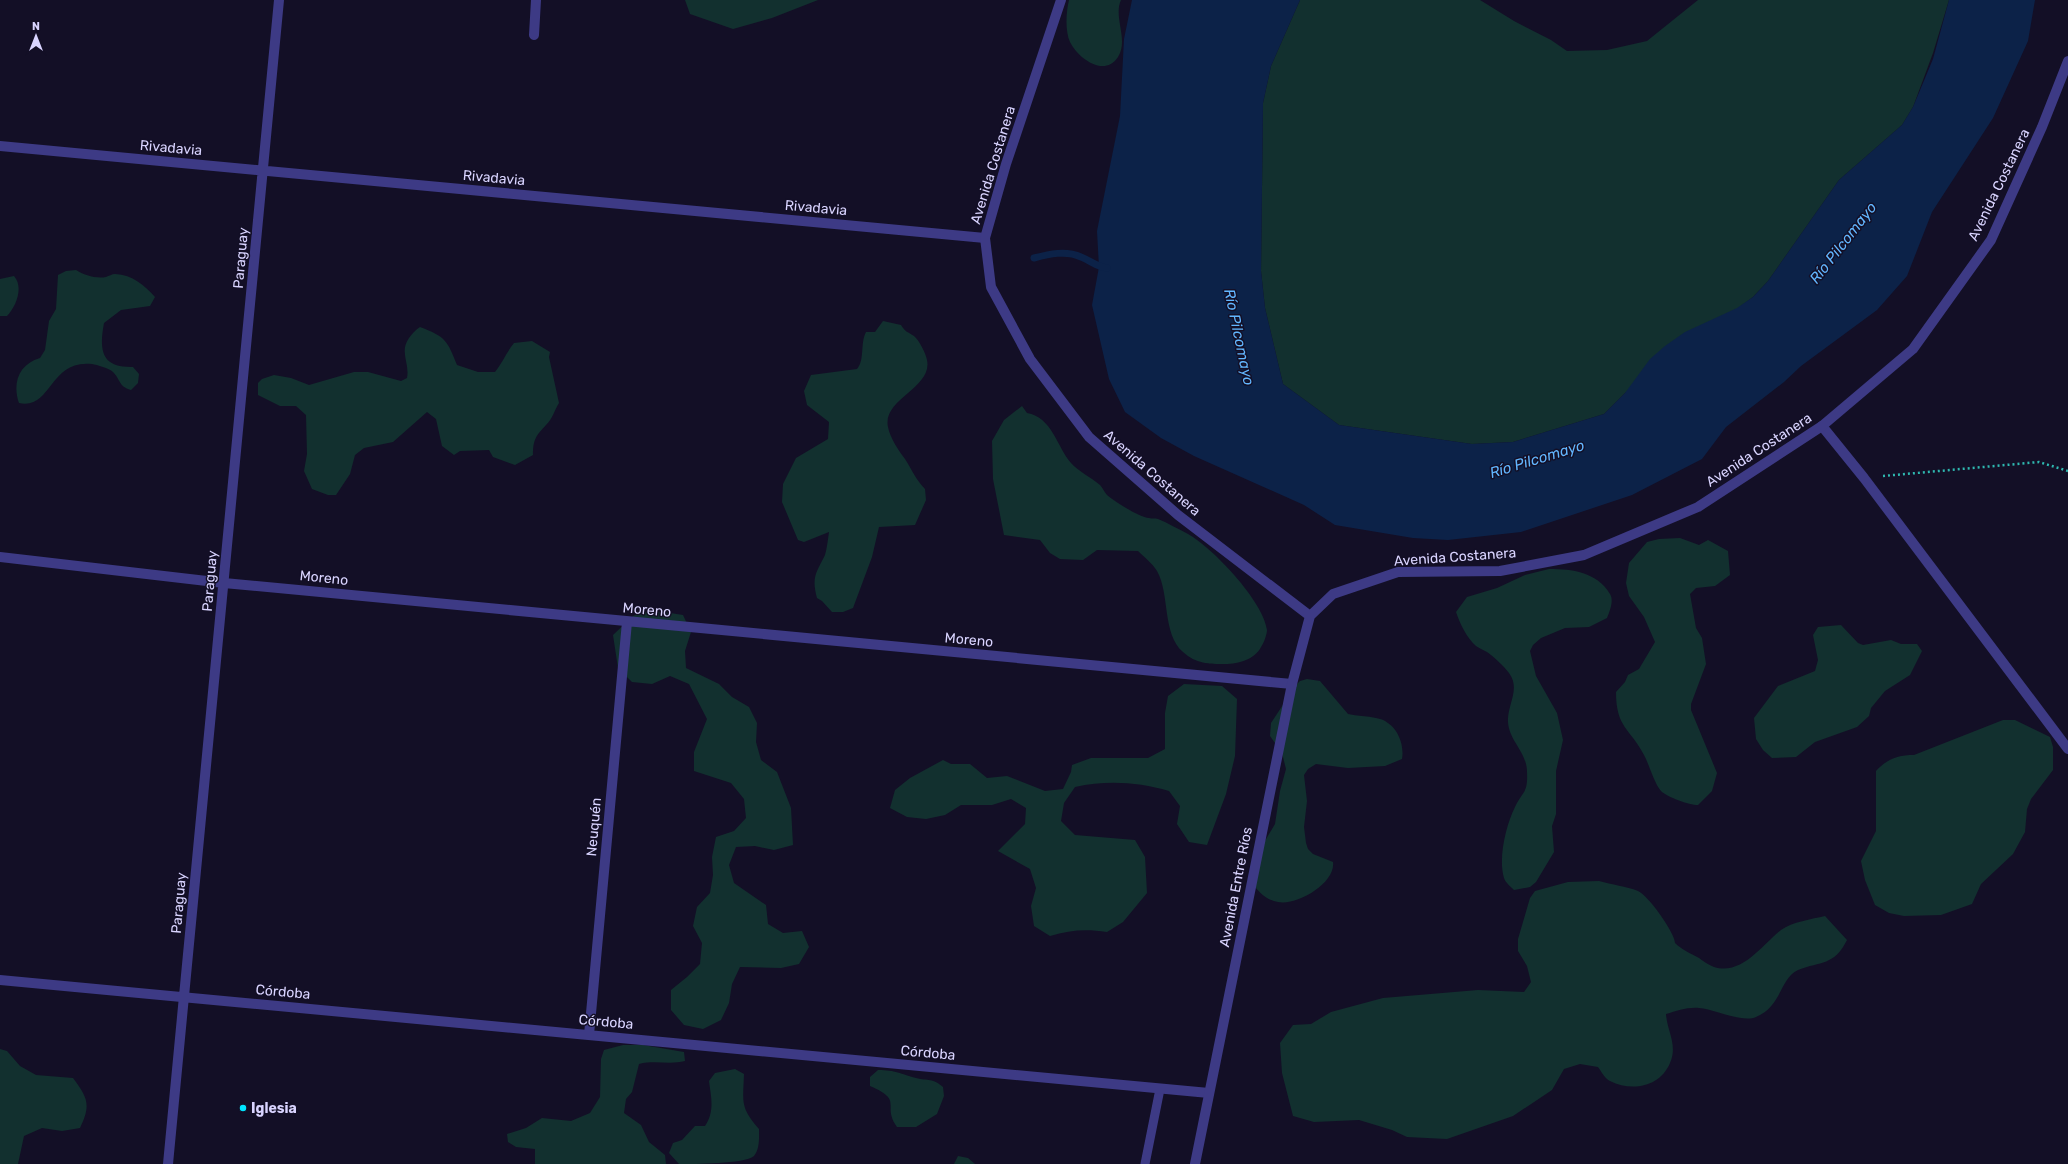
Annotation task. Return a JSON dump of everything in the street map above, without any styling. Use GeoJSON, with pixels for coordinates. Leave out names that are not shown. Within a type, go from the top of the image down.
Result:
{"type":"FeatureCollection","features":[{"type":"Feature","properties":{"kind":"street","name":"Paraguay"},"geometry":{"type":"LineString","coordinates":[[168,1164],[279,0]]}},
{"type":"Feature","properties":{"kind":"street"},"geometry":{"type":"LineString","coordinates":[[534,35],[536,0]]}},
{"type":"Feature","properties":{"kind":"street","name":"Avenida Costanera"},"geometry":{"type":"LineString","coordinates":[[1061,0],[1006,164],[985,238],[991,287],[1030,359],[1089,437],[1178,515],[1310,616],[1333,594],[1398,572],[1500,571],[1584,555],[1698,507],[1822,426],[1913,349],[1991,240],[2042,127],[2068,61]]}},
{"type":"Feature","properties":{"kind":"street","name":"Rivadavia"},"geometry":{"type":"LineString","coordinates":[[0,146],[985,238]]}},
{"type":"Feature","properties":{"kind":"street"},"geometry":{"type":"LineString","coordinates":[[1822,426],[1864,478],[2068,749]]}},
{"type":"Feature","properties":{"kind":"street","name":"Moreno"},"geometry":{"type":"LineString","coordinates":[[0,557],[224,583],[1292,684]]}},
{"type":"Feature","properties":{"kind":"street","name":"Avenida Entre Ríos"},"geometry":{"type":"LineString","coordinates":[[1195,1164],[1292,684],[1310,616]]}},
{"type":"Feature","properties":{"kind":"street","name":"Neuquén"},"geometry":{"type":"LineString","coordinates":[[589,1035],[627,622]]}},
{"type":"Feature","properties":{"kind":"street","name":"Córdoba"},"geometry":{"type":"LineString","coordinates":[[0,980],[1209,1093]]}},
{"type":"Feature","properties":{"kind":"lane"},"geometry":{"type":"LineString","coordinates":[[1146,1164],[1160,1089]]}},
{"type":"Feature","properties":{"kind":"path"},"geometry":{"type":"LineString","coordinates":[[1864,478],[2039,462],[2068,471]]}},
{"type":"Feature","properties":{"kind":"green space"},"geometry":{"type":"Polygon","coordinates":[[[685,0],[818,0],[772,18],[733,29],[690,14],[685,0]]]}},
{"type":"Feature","properties":{"kind":"green space"},"geometry":{"type":"Polygon","coordinates":[[[1069,0],[1121,0],[1119,14],[1122,36],[1121,50],[1118,57],[1112,63],[1106,66],[1099,66],[1085,59],[1074,48],[1068,38],[1067,10],[1069,0]]]}},
{"type":"Feature","properties":{"kind":"green space"},"geometry":{"type":"Polygon","coordinates":[[[1300,0],[1480,0],[1514,21],[1551,40],[1567,51],[1607,50],[1647,41],[1698,0],[1949,0],[1933,53],[1913,107],[1902,125],[1839,180],[1768,281],[1753,297],[1625,393],[1604,414],[1513,442],[1472,444],[1339,425],[1283,384],[1265,308],[1261,271],[1263,103],[1271,66],[1300,0]]]}},
{"type":"Feature","properties":{"kind":"green space"},"geometry":{"type":"Polygon","coordinates":[[[76,270],[94,277],[106,277],[115,274],[127,276],[138,281],[155,297],[150,306],[121,310],[104,323],[102,333],[103,349],[108,361],[122,367],[133,367],[139,374],[138,383],[131,390],[124,387],[116,375],[109,369],[92,364],[78,365],[67,369],[38,399],[30,403],[19,403],[16,388],[19,375],[27,365],[40,358],[45,350],[49,321],[56,309],[58,275],[66,271],[76,270]]]}},
{"type":"Feature","properties":{"kind":"green space"},"geometry":{"type":"Polygon","coordinates":[[[14,276],[17,281],[19,291],[18,297],[7,316],[0,316],[0,279],[14,276]]]}},
{"type":"Feature","properties":{"kind":"green space"},"geometry":{"type":"Polygon","coordinates":[[[883,321],[901,325],[905,331],[914,336],[922,347],[927,360],[927,370],[923,378],[899,401],[892,409],[888,417],[888,427],[891,436],[925,489],[926,500],[915,525],[879,527],[872,557],[853,608],[843,612],[832,612],[822,601],[817,598],[815,591],[817,570],[825,555],[829,532],[804,542],[798,540],[782,502],[783,484],[796,458],[828,439],[829,422],[807,405],[804,391],[811,375],[857,369],[861,361],[863,341],[866,332],[875,332],[883,321]]]}},
{"type":"Feature","properties":{"kind":"green space"},"geometry":{"type":"Polygon","coordinates":[[[420,327],[444,340],[451,350],[457,365],[478,372],[495,372],[514,343],[532,341],[550,352],[549,357],[559,403],[550,420],[536,438],[533,455],[515,465],[493,457],[489,450],[460,451],[454,455],[442,446],[436,419],[427,412],[393,442],[364,448],[355,455],[350,474],[336,495],[328,495],[312,489],[304,471],[307,454],[306,415],[296,406],[280,406],[258,395],[258,383],[262,379],[274,375],[291,378],[309,385],[354,372],[368,372],[401,381],[407,378],[408,373],[405,353],[406,343],[412,334],[420,327]]]}},
{"type":"Feature","properties":{"kind":"green space"},"geometry":{"type":"Polygon","coordinates":[[[1022,406],[1027,413],[1042,420],[1048,426],[1071,463],[1100,485],[1106,494],[1111,498],[1139,515],[1158,519],[1188,534],[1223,563],[1247,591],[1264,618],[1267,630],[1264,641],[1255,655],[1251,658],[1236,663],[1214,664],[1198,661],[1183,652],[1176,644],[1172,635],[1164,591],[1157,571],[1138,551],[1097,550],[1083,560],[1060,559],[1050,553],[1040,540],[1004,535],[993,479],[992,441],[1004,420],[1022,406]]]}},
{"type":"Feature","properties":{"kind":"green space"},"geometry":{"type":"Polygon","coordinates":[[[1680,538],[1699,545],[1708,540],[1728,551],[1730,575],[1715,586],[1696,588],[1690,594],[1696,628],[1702,638],[1706,664],[1691,704],[1691,710],[1717,773],[1712,791],[1698,805],[1689,804],[1678,800],[1661,791],[1639,746],[1621,721],[1618,713],[1616,692],[1625,682],[1628,675],[1639,669],[1655,642],[1644,617],[1629,596],[1626,583],[1629,563],[1647,542],[1659,539],[1680,538]]]}},
{"type":"Feature","properties":{"kind":"green space"},"geometry":{"type":"Polygon","coordinates":[[[1549,569],[1575,571],[1591,576],[1605,587],[1611,596],[1612,602],[1607,618],[1589,627],[1565,628],[1541,638],[1533,645],[1530,651],[1536,676],[1557,713],[1563,740],[1556,771],[1556,814],[1552,826],[1554,852],[1536,882],[1530,887],[1514,890],[1504,878],[1502,870],[1502,851],[1512,814],[1526,788],[1527,772],[1524,758],[1509,729],[1508,716],[1514,685],[1509,673],[1501,664],[1487,652],[1476,646],[1470,639],[1456,612],[1467,597],[1497,588],[1525,575],[1549,569]]]}},
{"type":"Feature","properties":{"kind":"green space"},"geometry":{"type":"Polygon","coordinates":[[[643,612],[664,612],[683,615],[691,632],[685,651],[686,668],[719,684],[732,697],[749,707],[757,723],[756,742],[761,760],[777,772],[791,808],[793,845],[774,850],[755,846],[736,847],[729,865],[734,883],[766,905],[768,924],[783,933],[802,931],[809,947],[799,964],[781,968],[740,967],[732,984],[729,1003],[721,1020],[703,1029],[684,1025],[671,1010],[671,990],[700,964],[702,943],[693,926],[697,907],[710,893],[713,875],[712,857],[716,837],[734,831],[746,818],[744,799],[731,783],[694,771],[694,752],[707,719],[689,684],[670,676],[652,684],[632,682],[618,668],[613,635],[633,616],[643,612]]]}},
{"type":"Feature","properties":{"kind":"green space"},"geometry":{"type":"Polygon","coordinates":[[[1841,625],[1858,643],[1863,645],[1891,640],[1901,644],[1917,644],[1922,651],[1910,675],[1885,691],[1871,708],[1869,716],[1857,727],[1815,742],[1796,757],[1772,758],[1763,750],[1756,739],[1754,718],[1778,686],[1815,671],[1818,660],[1813,635],[1818,627],[1841,625]]]}},
{"type":"Feature","properties":{"kind":"green space"},"geometry":{"type":"Polygon","coordinates":[[[1307,679],[1320,681],[1348,714],[1376,718],[1388,723],[1397,733],[1403,752],[1402,759],[1385,766],[1348,768],[1316,764],[1308,769],[1304,775],[1307,801],[1304,827],[1306,843],[1308,849],[1313,854],[1333,862],[1332,870],[1322,885],[1305,897],[1286,902],[1278,902],[1263,895],[1252,882],[1259,851],[1275,824],[1280,791],[1286,769],[1282,753],[1270,736],[1271,723],[1296,685],[1300,681],[1307,679]]]}},
{"type":"Feature","properties":{"kind":"green space"},"geometry":{"type":"Polygon","coordinates":[[[1184,684],[1222,686],[1237,699],[1235,756],[1226,794],[1207,845],[1189,842],[1177,824],[1180,806],[1169,791],[1134,784],[1099,783],[1075,787],[1064,803],[1061,821],[1075,835],[1135,840],[1145,857],[1147,893],[1123,922],[1107,932],[1078,931],[1064,932],[1050,936],[1034,926],[1031,906],[1036,888],[1030,869],[998,851],[1025,824],[1026,808],[1011,799],[992,805],[961,805],[945,815],[926,819],[907,817],[890,808],[895,790],[910,778],[943,760],[951,764],[970,764],[987,778],[1007,776],[1045,791],[1063,789],[1071,772],[1072,765],[1091,758],[1148,758],[1165,749],[1165,713],[1168,696],[1184,684]]]}},
{"type":"Feature","properties":{"kind":"green space"},"geometry":{"type":"Polygon","coordinates":[[[2003,720],[2015,720],[2050,737],[2053,747],[2053,770],[2031,799],[2027,809],[2025,832],[2013,854],[1981,884],[1972,904],[1941,915],[1904,916],[1889,913],[1875,905],[1865,880],[1861,861],[1876,831],[1876,771],[1884,763],[1893,758],[1914,755],[2003,720]]]}},
{"type":"Feature","properties":{"kind":"green space"},"geometry":{"type":"Polygon","coordinates":[[[1599,881],[1638,891],[1648,899],[1666,923],[1671,931],[1675,943],[1683,950],[1714,967],[1724,969],[1743,963],[1786,927],[1802,921],[1825,916],[1847,940],[1832,959],[1798,970],[1792,974],[1771,1006],[1765,1012],[1756,1017],[1736,1017],[1695,1008],[1666,1014],[1673,1044],[1670,1063],[1660,1077],[1644,1085],[1627,1086],[1618,1084],[1606,1079],[1598,1067],[1580,1064],[1564,1069],[1552,1090],[1513,1116],[1447,1139],[1407,1137],[1392,1130],[1359,1120],[1314,1122],[1293,1116],[1282,1073],[1280,1043],[1293,1025],[1311,1024],[1331,1012],[1383,998],[1478,990],[1524,992],[1531,982],[1527,966],[1518,951],[1518,939],[1530,898],[1535,891],[1568,882],[1599,881]]]}},
{"type":"Feature","properties":{"kind":"green space"},"geometry":{"type":"Polygon","coordinates":[[[623,1045],[643,1045],[684,1052],[685,1061],[674,1063],[651,1062],[639,1064],[632,1092],[626,1099],[624,1113],[641,1125],[649,1142],[665,1155],[666,1164],[535,1164],[535,1149],[516,1147],[508,1142],[507,1134],[526,1128],[542,1118],[571,1121],[590,1113],[600,1097],[601,1059],[604,1050],[623,1045]]]}},
{"type":"Feature","properties":{"kind":"green space"},"geometry":{"type":"Polygon","coordinates":[[[0,1049],[7,1051],[20,1066],[36,1075],[73,1078],[85,1097],[87,1107],[80,1128],[62,1131],[42,1128],[24,1136],[18,1164],[0,1164],[0,1049]]]}},
{"type":"Feature","properties":{"kind":"green space"},"geometry":{"type":"Polygon","coordinates":[[[735,1069],[744,1074],[744,1104],[748,1115],[759,1129],[759,1143],[756,1153],[749,1159],[740,1161],[679,1164],[669,1153],[673,1143],[682,1140],[695,1126],[705,1126],[710,1115],[712,1104],[709,1081],[715,1073],[735,1069]]]}},
{"type":"Feature","properties":{"kind":"green space"},"geometry":{"type":"Polygon","coordinates":[[[878,1070],[894,1071],[916,1078],[933,1081],[939,1084],[943,1087],[944,1096],[937,1114],[916,1127],[897,1127],[891,1113],[890,1100],[881,1091],[870,1086],[870,1077],[878,1070]]]}},
{"type":"Feature","properties":{"kind":"green space"},"geometry":{"type":"Polygon","coordinates":[[[958,1156],[968,1158],[975,1164],[954,1164],[958,1156]]]}},
{"type":"Feature","properties":{"kind":"water","name":"Río Pilcomayo"},"geometry":{"type":"Polygon","coordinates":[[[1132,0],[1300,0],[1271,66],[1263,103],[1261,271],[1265,308],[1283,384],[1339,425],[1472,444],[1513,442],[1604,414],[1625,393],[1650,359],[1665,346],[1685,332],[1737,308],[1753,297],[1768,281],[1839,180],[1902,125],[1913,107],[1933,59],[1949,0],[2035,0],[2028,41],[1993,118],[1932,212],[1907,276],[1877,310],[1801,366],[1784,382],[1726,427],[1702,459],[1632,495],[1521,532],[1448,540],[1413,538],[1335,525],[1304,505],[1194,456],[1161,438],[1125,412],[1109,379],[1092,305],[1099,267],[1097,231],[1120,116],[1124,39],[1132,0]]]}},
{"type":"Feature","properties":{"kind":"waterway"},"geometry":{"type":"LineString","coordinates":[[1034,258],[1063,253],[1081,257],[1107,268]]}},
{"type":"Feature","properties":{"kind":"place","name":"Iglesia"},"geometry":{"type":"Point","coordinates":[243,1108]}}]}
